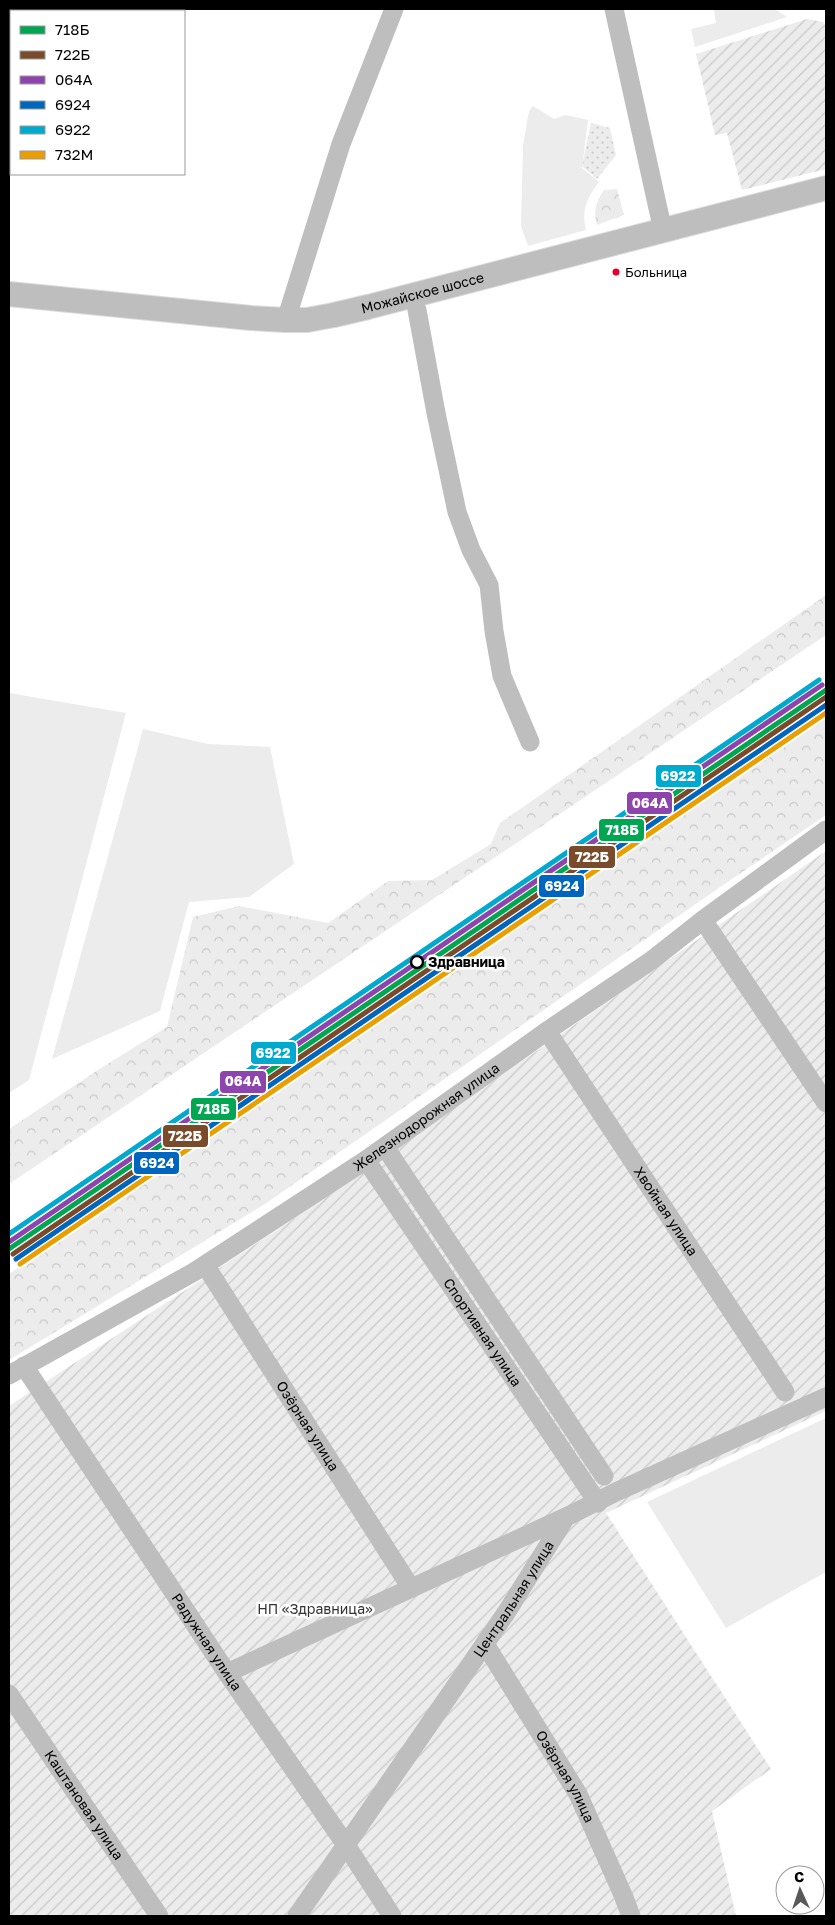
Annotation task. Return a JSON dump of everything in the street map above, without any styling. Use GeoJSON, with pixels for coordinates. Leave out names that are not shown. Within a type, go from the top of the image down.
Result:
{"type":"FeatureCollection","features":[{"type":"Feature","properties":{"kind":"main road","name":"Можайское шоссе"},"geometry":{"type":"LineString","coordinates":[[9,294],[241,318],[307,320],[342,313],[826,188]]}},
{"type":"Feature","properties":{"kind":"main road","name":"Можайское шоссе"},"geometry":{"type":"LineString","coordinates":[[9,308],[251,333],[286,334],[337,329],[417,310],[826,203]]}},
{"type":"Feature","properties":{"kind":"street"},"geometry":{"type":"LineString","coordinates":[[286,320],[341,144],[394,9]]}},
{"type":"Feature","properties":{"kind":"street"},"geometry":{"type":"LineString","coordinates":[[614,9],[663,231]]}},
{"type":"Feature","properties":{"kind":"street"},"geometry":{"type":"LineString","coordinates":[[417,310],[457,512],[471,550],[489,585],[494,631],[502,676],[530,742]]}},
{"type":"Feature","properties":{"kind":"street","name":"Железнодорожная улица"},"geometry":{"type":"LineString","coordinates":[[16,1370],[205,1265],[366,1160],[547,1031],[652,960],[703,920],[826,830]]}},
{"type":"Feature","properties":{"kind":"street"},"geometry":{"type":"LineString","coordinates":[[703,920],[826,1103]]}},
{"type":"Feature","properties":{"kind":"street","name":"Хвойная улица"},"geometry":{"type":"LineString","coordinates":[[547,1031],[785,1392]]}},
{"type":"Feature","properties":{"kind":"street"},"geometry":{"type":"LineString","coordinates":[[386,1146],[604,1476]]}},
{"type":"Feature","properties":{"kind":"street","name":"Спортивная улица"},"geometry":{"type":"LineString","coordinates":[[366,1160],[598,1502]]}},
{"type":"Feature","properties":{"kind":"street","name":"Озёрная улица"},"geometry":{"type":"LineString","coordinates":[[205,1265],[411,1588]]}},
{"type":"Feature","properties":{"kind":"street","name":"Радужная улица"},"geometry":{"type":"LineString","coordinates":[[16,1370],[346,1845],[392,1916]]}},
{"type":"Feature","properties":{"kind":"street"},"geometry":{"type":"LineString","coordinates":[[227,1673],[566,1518],[616,1492],[826,1396]]}},
{"type":"Feature","properties":{"kind":"street","name":"Центральная улица"},"geometry":{"type":"LineString","coordinates":[[297,1916],[485,1644],[566,1518]]}},
{"type":"Feature","properties":{"kind":"street","name":"Озёрная улица"},"geometry":{"type":"LineString","coordinates":[[485,1644],[578,1794],[631,1916]]}},
{"type":"Feature","properties":{"kind":"street","name":"Каштановая улица"},"geometry":{"type":"LineString","coordinates":[[9,1694],[159,1916]]}},
{"type":"Feature","properties":{"kind":"green space"},"geometry":{"type":"Polygon","coordinates":[[[714,9],[775,9],[787,17],[695,47],[691,29],[716,23],[714,9]]]}},
{"type":"Feature","properties":{"kind":"green space"},"geometry":{"type":"Polygon","coordinates":[[[807,19],[823,22],[826,27],[826,169],[742,190],[727,133],[715,135],[696,54],[807,19]]]}},
{"type":"Feature","properties":{"kind":"green space"},"geometry":{"type":"Polygon","coordinates":[[[533,106],[554,119],[566,115],[588,120],[582,168],[599,182],[591,193],[586,205],[584,216],[586,230],[528,246],[521,226],[523,145],[529,111],[533,106]]]}},
{"type":"Feature","properties":{"kind":"green space"},"geometry":{"type":"Polygon","coordinates":[[[591,123],[610,128],[616,155],[597,179],[582,166],[591,123]]]}},
{"type":"Feature","properties":{"kind":"green space"},"geometry":{"type":"Polygon","coordinates":[[[617,189],[624,215],[597,225],[595,210],[601,194],[604,190],[617,189]]]}},
{"type":"Feature","properties":{"kind":"green space"},"geometry":{"type":"Polygon","coordinates":[[[826,595],[826,635],[9,1184],[9,1129],[167,1027],[193,917],[239,906],[328,923],[388,881],[432,880],[491,844],[500,823],[826,595]]]}},
{"type":"Feature","properties":{"kind":"green space"},"geometry":{"type":"Polygon","coordinates":[[[9,693],[126,713],[29,1080],[9,1093],[9,693]]]}},
{"type":"Feature","properties":{"kind":"green space"},"geometry":{"type":"Polygon","coordinates":[[[826,715],[826,815],[265,1204],[9,1360],[9,1274],[826,715]]]}},
{"type":"Feature","properties":{"kind":"green space"},"geometry":{"type":"Polygon","coordinates":[[[143,729],[208,744],[270,747],[294,864],[249,897],[189,902],[160,1011],[52,1059],[143,729]]]}},
{"type":"Feature","properties":{"kind":"green space","name":"НП «Здравница»"},"geometry":{"type":"Polygon","coordinates":[[[826,851],[826,1411],[606,1513],[771,1769],[712,1811],[736,1916],[9,1916],[9,1406],[283,1226],[826,851]]]}},
{"type":"Feature","properties":{"kind":"green space"},"geometry":{"type":"Polygon","coordinates":[[[826,1418],[826,1572],[726,1628],[647,1502],[826,1418]]]}},
{"type":"Feature","properties":{"kind":"transit line","name":"6922"},"geometry":{"type":"LineString","coordinates":[[9,1234],[819,680]]}},
{"type":"Feature","properties":{"kind":"transit line","name":"064А"},"geometry":{"type":"LineString","coordinates":[[9,1242],[822,685]]}},
{"type":"Feature","properties":{"kind":"transit line","name":"718Б"},"geometry":{"type":"LineString","coordinates":[[9,1249],[826,690]]}},
{"type":"Feature","properties":{"kind":"transit line","name":"722Б"},"geometry":{"type":"LineString","coordinates":[[13,1254],[826,697]]}},
{"type":"Feature","properties":{"kind":"transit line","name":"6924"},"geometry":{"type":"LineString","coordinates":[[16,1259],[826,705]]}},
{"type":"Feature","properties":{"kind":"transit line","name":"732М"},"geometry":{"type":"LineString","coordinates":[[20,1264],[826,713]]}},
{"type":"Feature","properties":{"kind":"place","name":"Больница"},"geometry":{"type":"Point","coordinates":[616,272]}},
{"type":"Feature","properties":{"kind":"place","name":"Здравница"},"geometry":{"type":"Point","coordinates":[417,962]}}]}
